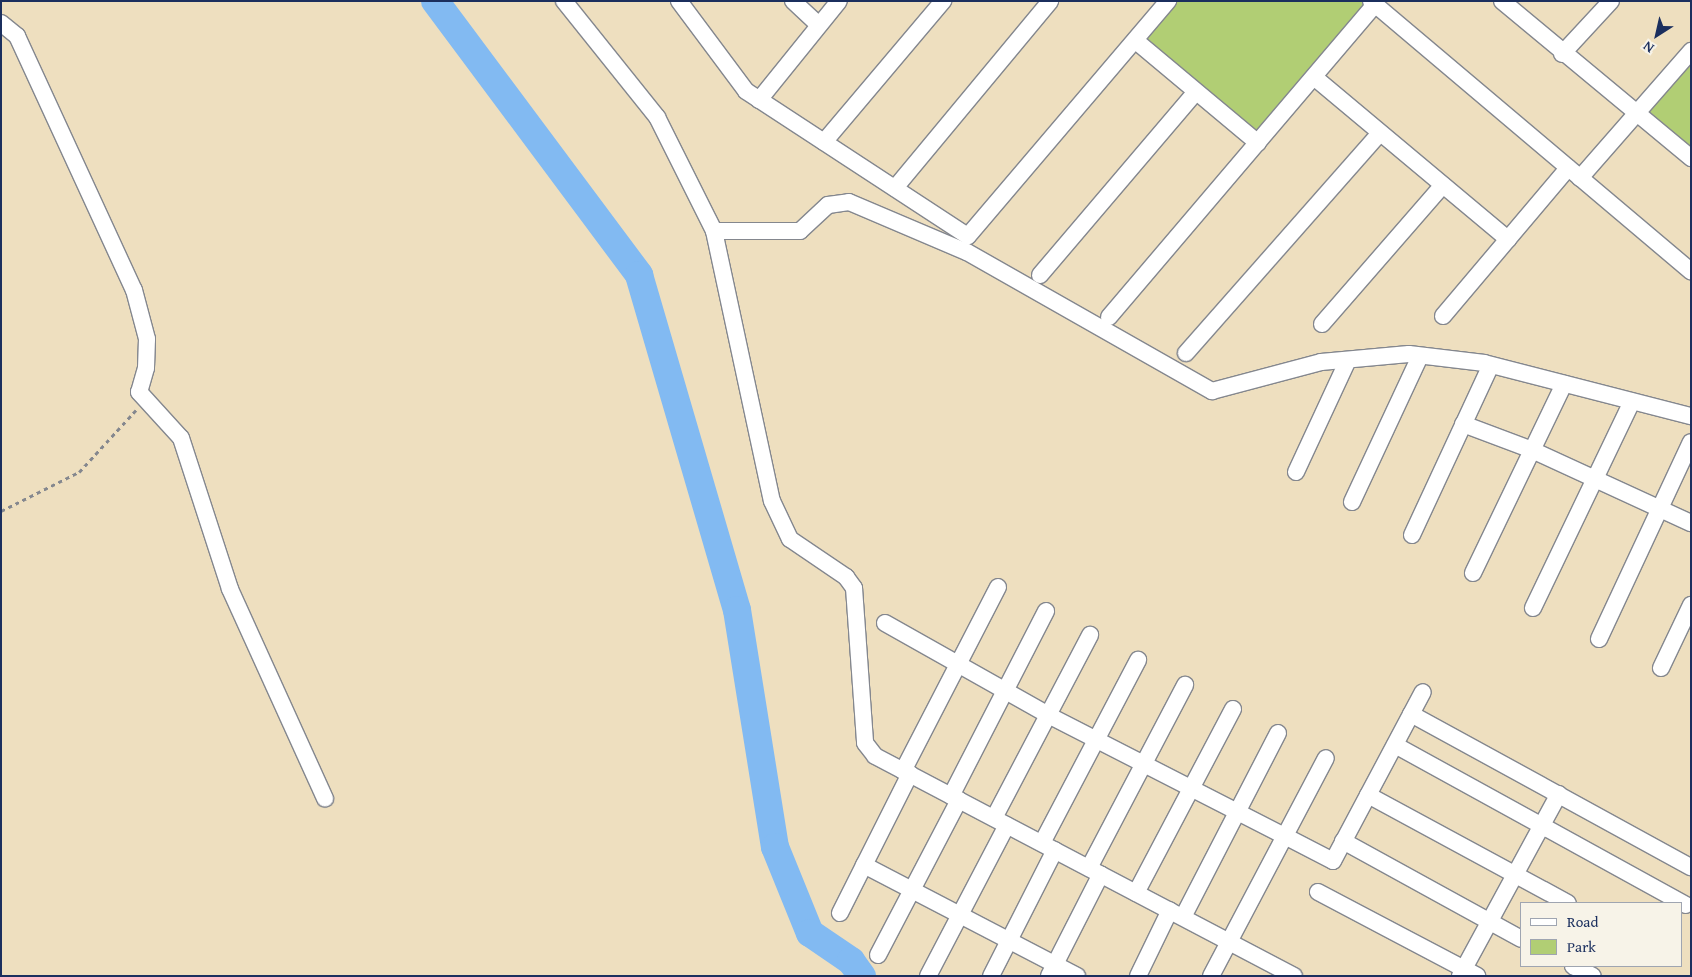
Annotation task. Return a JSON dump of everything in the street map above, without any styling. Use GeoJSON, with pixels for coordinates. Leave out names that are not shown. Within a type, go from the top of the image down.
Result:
{"type":"FeatureCollection","features":[{"type":"Feature","properties":{"kind":"street"},"geometry":{"type":"LineString","coordinates":[[564,1],[657,117],[714,231],[772,501],[790,539],[846,577],[854,588],[865,743],[874,756],[1229,941],[1276,972],[1294,976]]}},
{"type":"Feature","properties":{"kind":"street"},"geometry":{"type":"LineString","coordinates":[[678,1],[746,91],[968,236],[1136,41],[1168,1]]}},
{"type":"Feature","properties":{"kind":"street"},"geometry":{"type":"LineString","coordinates":[[793,1],[819,25]]}},
{"type":"Feature","properties":{"kind":"street"},"geometry":{"type":"LineString","coordinates":[[759,100],[839,1]]}},
{"type":"Feature","properties":{"kind":"street"},"geometry":{"type":"LineString","coordinates":[[824,142],[943,1]]}},
{"type":"Feature","properties":{"kind":"street"},"geometry":{"type":"LineString","coordinates":[[895,188],[1050,1]]}},
{"type":"Feature","properties":{"kind":"street"},"geometry":{"type":"LineString","coordinates":[[1562,54],[1611,1]]}},
{"type":"Feature","properties":{"kind":"street"},"geometry":{"type":"LineString","coordinates":[[1504,2],[1562,54],[1691,158]]}},
{"type":"Feature","properties":{"kind":"street"},"geometry":{"type":"LineString","coordinates":[[1109,317],[1314,78],[1373,3],[1691,271]]}},
{"type":"Feature","properties":{"kind":"street"},"geometry":{"type":"LineString","coordinates":[[1,23],[17,36],[134,290],[147,339],[146,368],[139,392],[143,400],[167,417],[182,438],[230,589],[325,798]]}},
{"type":"Feature","properties":{"kind":"street"},"geometry":{"type":"LineString","coordinates":[[1136,41],[1258,143]]}},
{"type":"Feature","properties":{"kind":"street"},"geometry":{"type":"LineString","coordinates":[[1443,316],[1508,239],[1635,114],[1691,51]]}},
{"type":"Feature","properties":{"kind":"street"},"geometry":{"type":"LineString","coordinates":[[1314,78],[1508,239]]}},
{"type":"Feature","properties":{"kind":"street"},"geometry":{"type":"LineString","coordinates":[[1040,275],[1196,92]]}},
{"type":"Feature","properties":{"kind":"street"},"geometry":{"type":"LineString","coordinates":[[1186,354],[1380,133]]}},
{"type":"Feature","properties":{"kind":"street"},"geometry":{"type":"LineString","coordinates":[[1322,324],[1443,186]]}},
{"type":"Feature","properties":{"kind":"street"},"geometry":{"type":"LineString","coordinates":[[714,231],[800,231],[828,205],[849,202],[954,245],[1212,391],[1321,362],[1420,356],[1491,365],[1691,416]]}},
{"type":"Feature","properties":{"kind":"street"},"geometry":{"type":"LineString","coordinates":[[1352,502],[1420,356]]}},
{"type":"Feature","properties":{"kind":"street"},"geometry":{"type":"LineString","coordinates":[[1296,472],[1348,360]]}},
{"type":"Feature","properties":{"kind":"street"},"geometry":{"type":"LineString","coordinates":[[1412,534],[1491,365]]}},
{"type":"Feature","properties":{"kind":"street"},"geometry":{"type":"LineString","coordinates":[[1474,573],[1564,384]]}},
{"type":"Feature","properties":{"kind":"street"},"geometry":{"type":"LineString","coordinates":[[1534,608],[1598,478],[1632,401]]}},
{"type":"Feature","properties":{"kind":"street"},"geometry":{"type":"LineString","coordinates":[[1463,424],[1598,478],[1691,523]]}},
{"type":"Feature","properties":{"kind":"street"},"geometry":{"type":"LineString","coordinates":[[1599,639],[1691,442]]}},
{"type":"Feature","properties":{"kind":"street"},"geometry":{"type":"LineString","coordinates":[[840,913],[959,662],[998,587]]}},
{"type":"Feature","properties":{"kind":"street"},"geometry":{"type":"LineString","coordinates":[[1661,668],[1691,605]]}},
{"type":"Feature","properties":{"kind":"street"},"geometry":{"type":"LineString","coordinates":[[878,955],[914,892],[955,798],[1007,688],[1046,612]]}},
{"type":"Feature","properties":{"kind":"street"},"geometry":{"type":"LineString","coordinates":[[885,623],[1007,688],[1048,715],[1192,790],[1239,811],[1333,861],[1423,692]]}},
{"type":"Feature","properties":{"kind":"street"},"geometry":{"type":"LineString","coordinates":[[928,976],[959,917],[1048,715],[1090,635]]}},
{"type":"Feature","properties":{"kind":"street"},"geometry":{"type":"LineString","coordinates":[[991,976],[1008,942],[1097,740],[1138,660]]}},
{"type":"Feature","properties":{"kind":"street"},"geometry":{"type":"LineString","coordinates":[[1052,970],[1144,764],[1185,684]]}},
{"type":"Feature","properties":{"kind":"street"},"geometry":{"type":"LineString","coordinates":[[1136,893],[1192,790],[1233,709]]}},
{"type":"Feature","properties":{"kind":"street"},"geometry":{"type":"LineString","coordinates":[[1411,714],[1691,867]]}},
{"type":"Feature","properties":{"kind":"street"},"geometry":{"type":"LineString","coordinates":[[1138,976],[1239,811],[1278,733]]}},
{"type":"Feature","properties":{"kind":"street"},"geometry":{"type":"LineString","coordinates":[[1394,745],[1680,902]]}},
{"type":"Feature","properties":{"kind":"street"},"geometry":{"type":"LineString","coordinates":[[1211,976],[1326,758]]}},
{"type":"Feature","properties":{"kind":"street"},"geometry":{"type":"LineString","coordinates":[[1318,892],[1467,973],[1513,874],[1558,794]]}},
{"type":"Feature","properties":{"kind":"street"},"geometry":{"type":"LineString","coordinates":[[1368,795],[1566,902]]}},
{"type":"Feature","properties":{"kind":"street"},"geometry":{"type":"LineString","coordinates":[[1343,841],[1490,923],[1520,938]]}},
{"type":"Feature","properties":{"kind":"street"},"geometry":{"type":"LineString","coordinates":[[864,865],[1008,942],[1052,970],[1077,976]]}},
{"type":"Feature","properties":{"kind":"street"},"geometry":{"type":"LineString","coordinates":[[1682,903],[1686,905]]}},
{"type":"Feature","properties":{"kind":"street"},"geometry":{"type":"LineString","coordinates":[[1576,967],[1593,976]]}},
{"type":"Feature","properties":{"kind":"path"},"geometry":{"type":"LineString","coordinates":[[1,511],[79,472],[123,430],[143,400]]}},
{"type":"Feature","properties":{"kind":"green space"},"geometry":{"type":"Polygon","coordinates":[[[1170,1],[1371,1],[1258,143],[1136,41],[1170,1]]]}},
{"type":"Feature","properties":{"kind":"green space"},"geometry":{"type":"Polygon","coordinates":[[[1691,51],[1691,158],[1635,114],[1691,51]]]}},
{"type":"Feature","properties":{"kind":"waterway"},"geometry":{"type":"LineString","coordinates":[[435,1],[639,275],[737,610],[775,847],[810,933],[851,961],[862,976]]}}]}
